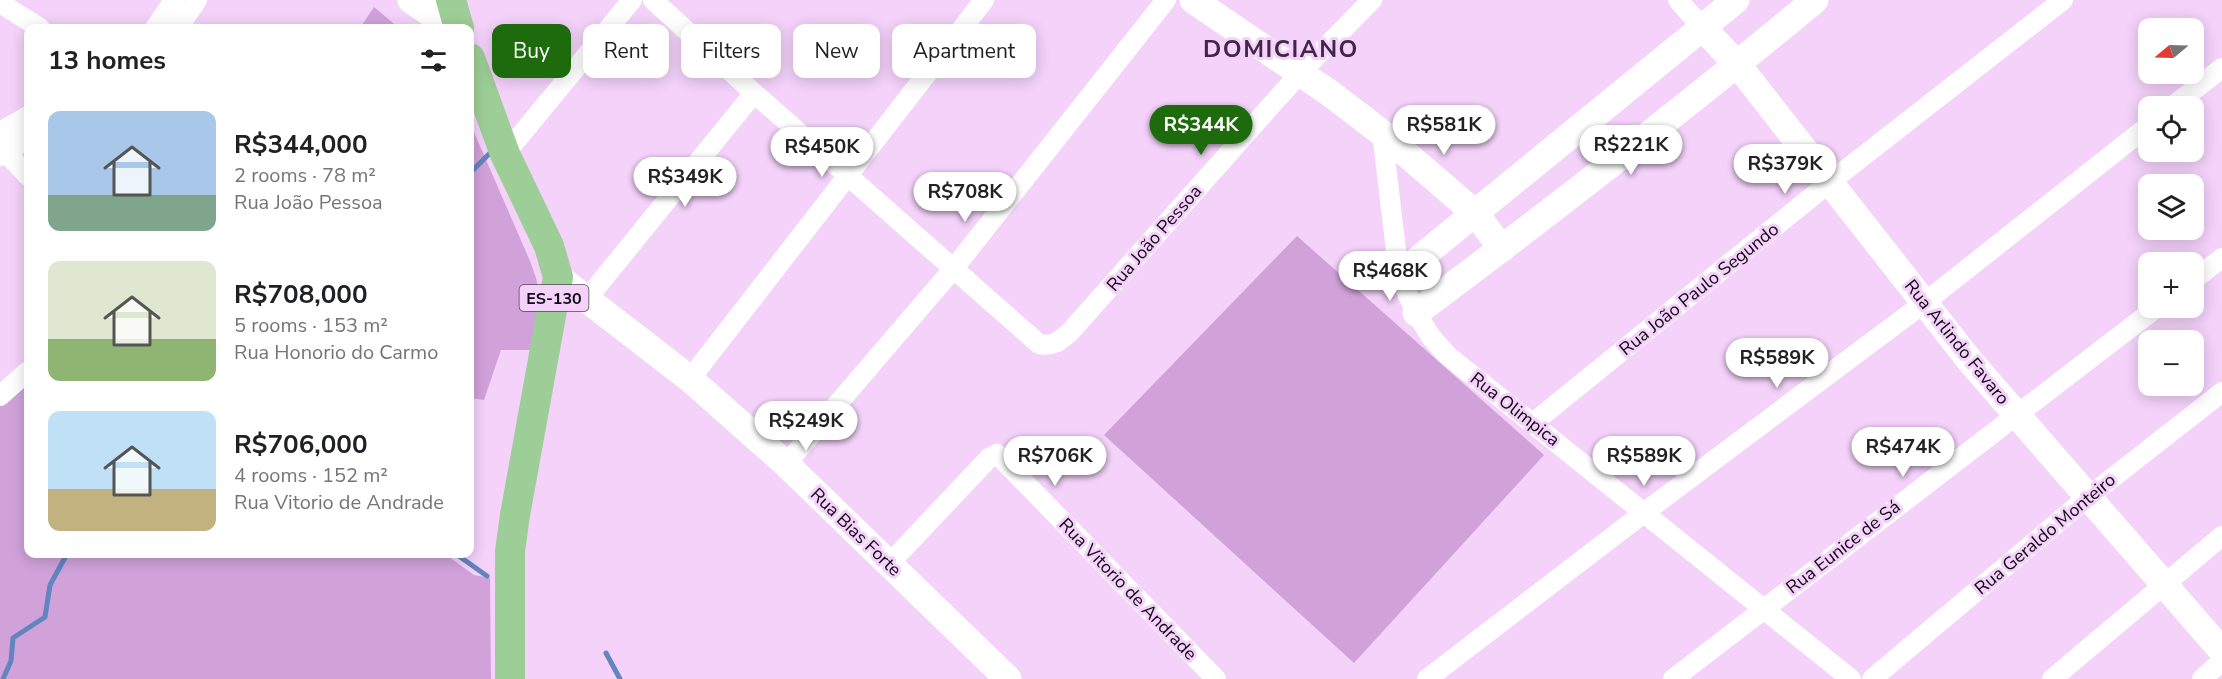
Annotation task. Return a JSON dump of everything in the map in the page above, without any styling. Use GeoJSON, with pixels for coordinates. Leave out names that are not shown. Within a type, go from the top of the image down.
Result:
{"type":"FeatureCollection","features":[{"type":"Feature","properties":{"kind":"main road"},"geometry":{"type":"LineString","coordinates":[[451,0],[458,24]]}},
{"type":"Feature","properties":{"kind":"main road","name":"ES-130"},"geometry":{"type":"LineString","coordinates":[[474,69],[505,154],[549,246],[558,277],[514,515],[510,551],[510,679]]}},
{"type":"Feature","properties":{"kind":"street"},"geometry":{"type":"LineString","coordinates":[[158,24],[174,0]]}},
{"type":"Feature","properties":{"kind":"street"},"geometry":{"type":"LineString","coordinates":[[181,24],[197,0]]}},
{"type":"Feature","properties":{"kind":"street"},"geometry":{"type":"LineString","coordinates":[[411,0],[446,24]]}},
{"type":"Feature","properties":{"kind":"street"},"geometry":{"type":"LineString","coordinates":[[505,154],[632,0]]}},
{"type":"Feature","properties":{"kind":"street"},"geometry":{"type":"LineString","coordinates":[[653,0],[754,93],[954,268]]}},
{"type":"Feature","properties":{"kind":"street"},"geometry":{"type":"LineString","coordinates":[[690,380],[984,0]]}},
{"type":"Feature","properties":{"kind":"street"},"geometry":{"type":"LineString","coordinates":[[786,464],[954,268],[1166,0]]}},
{"type":"Feature","properties":{"kind":"street"},"geometry":{"type":"LineString","coordinates":[[1193,0],[1331,93],[1382,133],[1476,214],[1502,249]]}},
{"type":"Feature","properties":{"kind":"street","name":"Rua João Pessoa"},"geometry":{"type":"LineString","coordinates":[[954,268],[1039,344],[1048,346],[1057,343],[1071,332],[1300,73],[1372,0]]}},
{"type":"Feature","properties":{"kind":"street"},"geometry":{"type":"LineString","coordinates":[[1678,0],[1701,26]]}},
{"type":"Feature","properties":{"kind":"street"},"geometry":{"type":"LineString","coordinates":[[1399,275],[1476,214],[1701,26],[1736,0]]}},
{"type":"Feature","properties":{"kind":"street"},"geometry":{"type":"LineString","coordinates":[[1416,314],[1502,249],[1815,0]]}},
{"type":"Feature","properties":{"kind":"street","name":"Rua João Paulo Segundo"},"geometry":{"type":"LineString","coordinates":[[1533,423],[1830,182],[2063,0]]}},
{"type":"Feature","properties":{"kind":"street"},"geometry":{"type":"LineString","coordinates":[[0,3],[34,24]]}},
{"type":"Feature","properties":{"kind":"street","name":"Rua Arlindo Favaro"},"geometry":{"type":"LineString","coordinates":[[1701,26],[1737,64],[1970,360],[2222,651]]}},
{"type":"Feature","properties":{"kind":"street"},"geometry":{"type":"LineString","coordinates":[[2186,96],[2222,68]]}},
{"type":"Feature","properties":{"kind":"street"},"geometry":{"type":"LineString","coordinates":[[586,300],[754,93]]}},
{"type":"Feature","properties":{"kind":"street"},"geometry":{"type":"LineString","coordinates":[[0,132],[24,118]]}},
{"type":"Feature","properties":{"kind":"street","name":"Rua Olimpica"},"geometry":{"type":"LineString","coordinates":[[1382,133],[1399,275],[1416,314],[1431,337],[1447,355],[1851,679]]}},
{"type":"Feature","properties":{"kind":"street"},"geometry":{"type":"LineString","coordinates":[[1427,679],[1924,303],[2138,134]]}},
{"type":"Feature","properties":{"kind":"street"},"geometry":{"type":"LineString","coordinates":[[24,140],[2,151],[24,172]]}},
{"type":"Feature","properties":{"kind":"street"},"geometry":{"type":"LineString","coordinates":[[2204,272],[2222,258]]}},
{"type":"Feature","properties":{"kind":"street","name":"Rua Bias Forte"},"geometry":{"type":"LineString","coordinates":[[558,277],[690,380],[786,464],[1008,679]]}},
{"type":"Feature","properties":{"kind":"street","name":"Rua Eunice de Sá"},"geometry":{"type":"LineString","coordinates":[[1674,679],[2143,318]]}},
{"type":"Feature","properties":{"kind":"street"},"geometry":{"type":"LineString","coordinates":[[0,396],[24,375]]}},
{"type":"Feature","properties":{"kind":"street","name":"Rua Geraldo Monteiro"},"geometry":{"type":"LineString","coordinates":[[1872,679],[2088,497],[2222,392]]}},
{"type":"Feature","properties":{"kind":"street","name":"Rua Vitorio de Andrade"},"geometry":{"type":"LineString","coordinates":[[889,564],[989,459],[997,454],[1216,679]]}},
{"type":"Feature","properties":{"kind":"street"},"geometry":{"type":"LineString","coordinates":[[2052,679],[2222,536]]}},
{"type":"Feature","properties":{"kind":"street"},"geometry":{"type":"LineString","coordinates":[[2202,679],[2222,661]]}},
{"type":"Feature","properties":{"kind":"shaded area"},"geometry":{"type":"Polygon","coordinates":[[[374,7],[394,24],[363,24],[374,7]]]}},
{"type":"Feature","properties":{"kind":"shaded area"},"geometry":{"type":"Polygon","coordinates":[[[474,132],[530,261],[540,296],[540,350],[501,350],[484,400],[474,399],[474,132]]]}},
{"type":"Feature","properties":{"kind":"shaded area"},"geometry":{"type":"Polygon","coordinates":[[[1297,236],[1544,455],[1354,663],[1104,435],[1297,236]]]}},
{"type":"Feature","properties":{"kind":"shaded area"},"geometry":{"type":"Polygon","coordinates":[[[24,380],[24,558],[451,558],[474,575],[490,578],[491,679],[0,679],[0,404],[24,380]]]}},
{"type":"Feature","properties":{"kind":"waterway"},"geometry":{"type":"LineString","coordinates":[[474,169],[494,149]]}},
{"type":"Feature","properties":{"kind":"waterway"},"geometry":{"type":"LineString","coordinates":[[3,679],[11,661],[13,638],[45,617],[50,585],[65,558]]}},
{"type":"Feature","properties":{"kind":"waterway"},"geometry":{"type":"LineString","coordinates":[[462,558],[487,576]]}},
{"type":"Feature","properties":{"kind":"waterway"},"geometry":{"type":"LineString","coordinates":[[606,653],[620,679]]}},
{"type":"Feature","properties":{"kind":"district","name":"DOMICIANO"},"geometry":{"type":"Point","coordinates":[1281,49]}}]}
